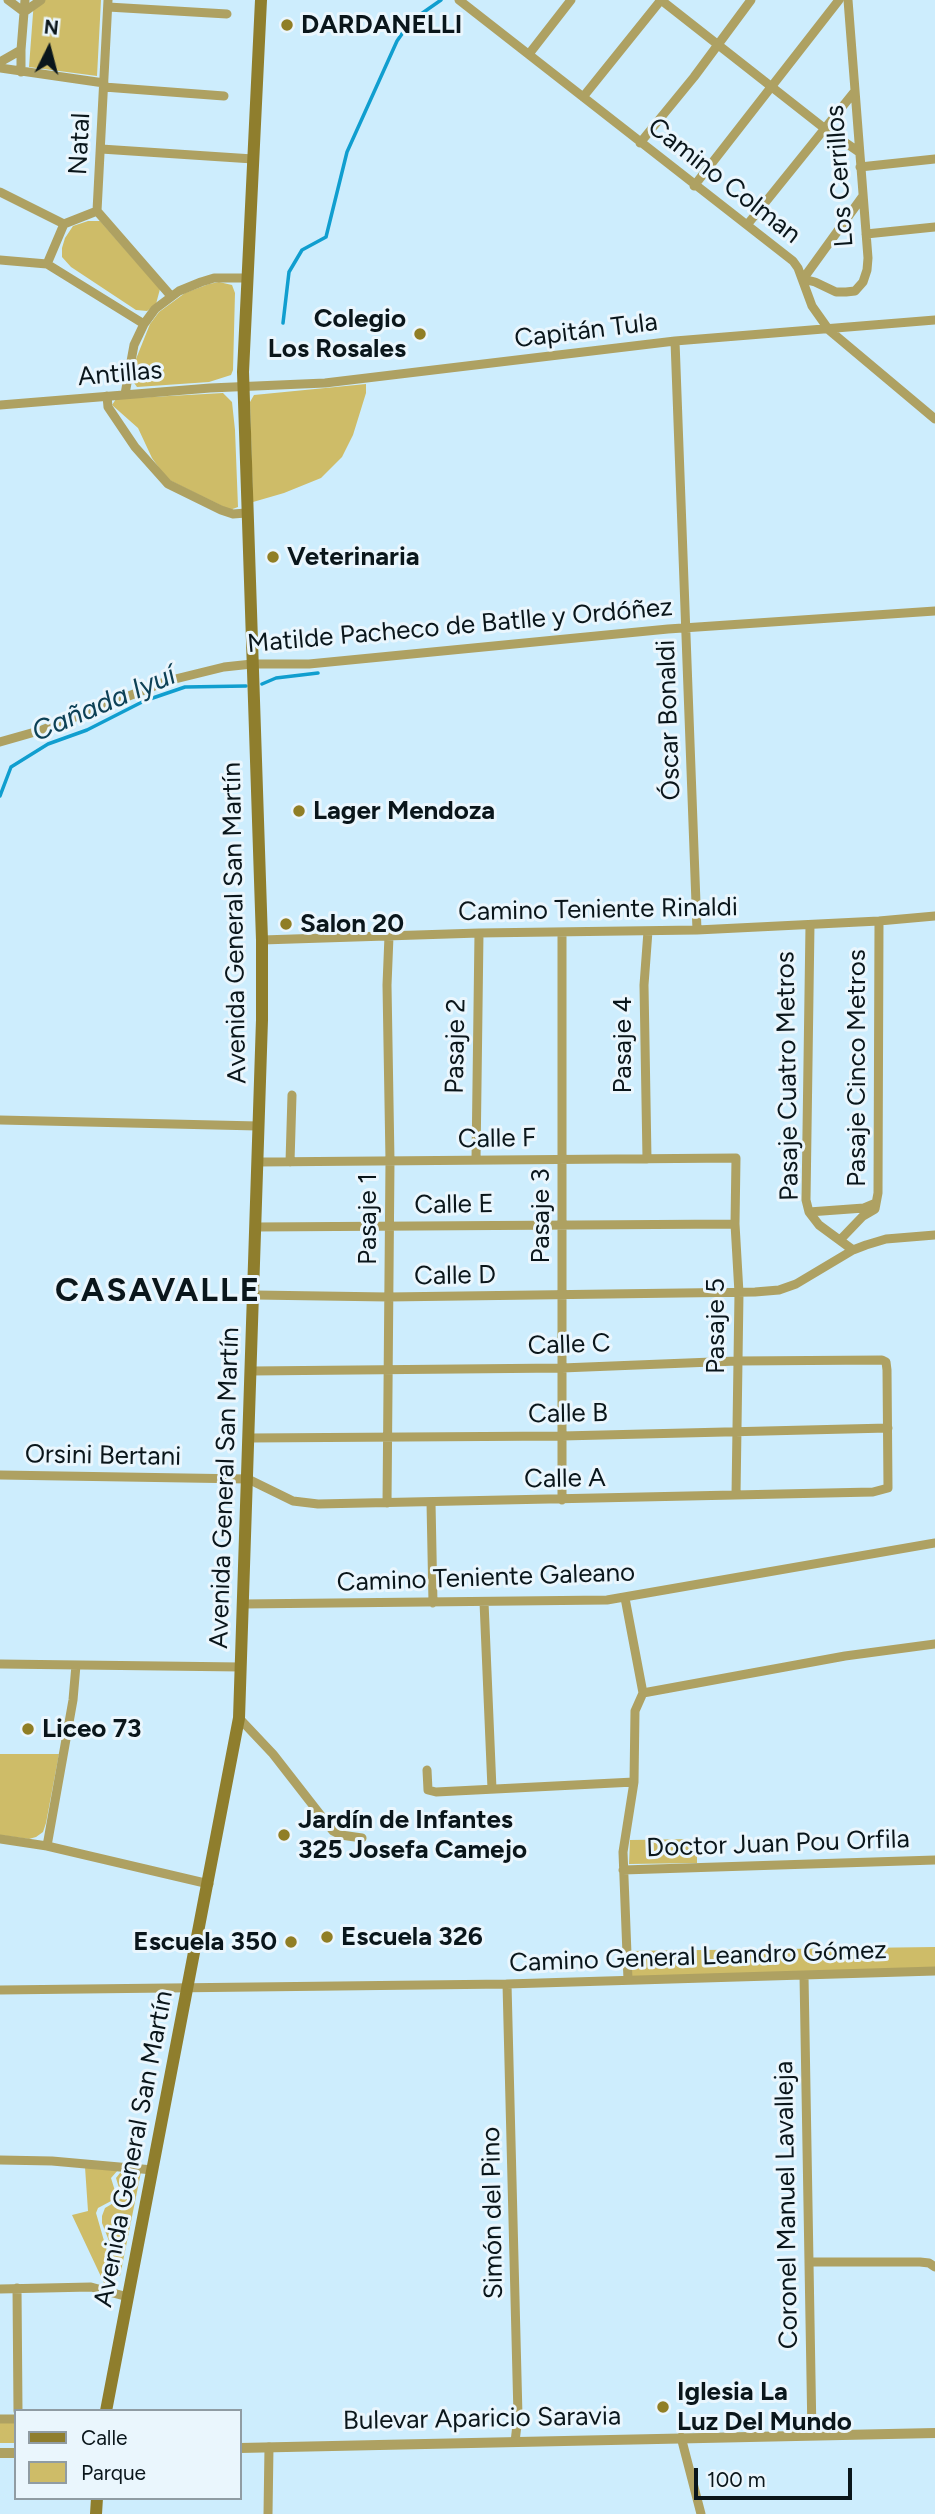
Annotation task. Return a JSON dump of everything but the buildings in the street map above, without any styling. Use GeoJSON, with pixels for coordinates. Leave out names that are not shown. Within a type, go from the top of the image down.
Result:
{"type":"FeatureCollection","features":[{"type":"Feature","properties":{"kind":"main road","name":"Avenida General San Martín"},"geometry":{"type":"LineString","coordinates":[[106,2409],[239,1718],[262,1020],[262,940],[243,387],[261,0]]}},
{"type":"Feature","properties":{"kind":"street"},"geometry":{"type":"LineString","coordinates":[[8,0],[24,12]]}},
{"type":"Feature","properties":{"kind":"street"},"geometry":{"type":"LineString","coordinates":[[21,72],[25,0]]}},
{"type":"Feature","properties":{"kind":"street"},"geometry":{"type":"LineString","coordinates":[[24,12],[41,0]]}},
{"type":"Feature","properties":{"kind":"street","name":"Camino Colman"},"geometry":{"type":"LineString","coordinates":[[459,0],[793,261],[803,279],[812,306],[829,330],[935,419]]}},
{"type":"Feature","properties":{"kind":"street"},"geometry":{"type":"LineString","coordinates":[[529,54],[571,0]]}},
{"type":"Feature","properties":{"kind":"street"},"geometry":{"type":"LineString","coordinates":[[583,97],[661,0],[824,128],[859,152]]}},
{"type":"Feature","properties":{"kind":"street"},"geometry":{"type":"LineString","coordinates":[[640,143],[751,0]]}},
{"type":"Feature","properties":{"kind":"street"},"geometry":{"type":"LineString","coordinates":[[694,186],[839,0]]}},
{"type":"Feature","properties":{"kind":"street","name":"Los Cerrillos"},"geometry":{"type":"LineString","coordinates":[[803,279],[836,292],[855,291],[863,282],[867,270],[848,0]]}},
{"type":"Feature","properties":{"kind":"street"},"geometry":{"type":"LineString","coordinates":[[108,4],[227,14]]}},
{"type":"Feature","properties":{"kind":"street","name":"Natal"},"geometry":{"type":"LineString","coordinates":[[64,224],[97,211],[108,4]]}},
{"type":"Feature","properties":{"kind":"street"},"geometry":{"type":"LineString","coordinates":[[0,62],[21,51]]}},
{"type":"Feature","properties":{"kind":"street"},"geometry":{"type":"LineString","coordinates":[[0,68],[104,85],[224,96]]}},
{"type":"Feature","properties":{"kind":"street"},"geometry":{"type":"LineString","coordinates":[[747,225],[855,91]]}},
{"type":"Feature","properties":{"kind":"street"},"geometry":{"type":"LineString","coordinates":[[101,149],[253,159]]}},
{"type":"Feature","properties":{"kind":"street"},"geometry":{"type":"LineString","coordinates":[[860,167],[935,159]]}},
{"type":"Feature","properties":{"kind":"street"},"geometry":{"type":"LineString","coordinates":[[0,192],[64,224],[47,264]]}},
{"type":"Feature","properties":{"kind":"street"},"geometry":{"type":"LineString","coordinates":[[803,279],[863,196]]}},
{"type":"Feature","properties":{"kind":"street"},"geometry":{"type":"LineString","coordinates":[[97,211],[171,296]]}},
{"type":"Feature","properties":{"kind":"street"},"geometry":{"type":"LineString","coordinates":[[866,234],[935,227]]}},
{"type":"Feature","properties":{"kind":"street"},"geometry":{"type":"LineString","coordinates":[[0,260],[47,264],[145,324]]}},
{"type":"Feature","properties":{"kind":"street"},"geometry":{"type":"LineString","coordinates":[[125,394],[131,357],[145,324],[155,309],[190,285],[214,278],[246,278]]}},
{"type":"Feature","properties":{"kind":"street","name":"Capitán Tula"},"geometry":{"type":"LineString","coordinates":[[243,387],[347,381],[676,341],[935,320]]}},
{"type":"Feature","properties":{"kind":"street","name":"Óscar Bonaldi"},"geometry":{"type":"LineString","coordinates":[[676,341],[697,930]]}},
{"type":"Feature","properties":{"kind":"street","name":"Antillas"},"geometry":{"type":"LineString","coordinates":[[0,405],[243,387]]}},
{"type":"Feature","properties":{"kind":"street"},"geometry":{"type":"LineString","coordinates":[[107,396],[108,407],[135,447],[167,484],[228,513],[246,513]]}},
{"type":"Feature","properties":{"kind":"street","name":"Matilde Pacheco de Batlle y Ordóñez"},"geometry":{"type":"LineString","coordinates":[[0,742],[42,730],[167,681],[194,673],[252,664],[309,664],[687,628],[935,611]]}},
{"type":"Feature","properties":{"kind":"street","name":"Camino Teniente Rinaldi"},"geometry":{"type":"LineString","coordinates":[[262,940],[697,930],[935,916]]}},
{"type":"Feature","properties":{"kind":"street","name":"Pasaje Cinco Metros"},"geometry":{"type":"LineString","coordinates":[[840,1240],[863,1216],[875,1209],[877,1203],[878,921]]}},
{"type":"Feature","properties":{"kind":"street","name":"Pasaje Cuatro Metros"},"geometry":{"type":"LineString","coordinates":[[810,925],[806,1200],[809,1212],[819,1225],[853,1250]]}},
{"type":"Feature","properties":{"kind":"street","name":"Pasaje 4"},"geometry":{"type":"LineString","coordinates":[[647,1159],[644,985],[648,931]]}},
{"type":"Feature","properties":{"kind":"street","name":"Pasaje 3"},"geometry":{"type":"LineString","coordinates":[[562,932],[562,1500]]}},
{"type":"Feature","properties":{"kind":"street","name":"Pasaje 2"},"geometry":{"type":"LineString","coordinates":[[476,1160],[479,933]]}},
{"type":"Feature","properties":{"kind":"street","name":"Pasaje 1"},"geometry":{"type":"LineString","coordinates":[[387,1503],[389,936]]}},
{"type":"Feature","properties":{"kind":"street"},"geometry":{"type":"LineString","coordinates":[[290,1162],[292,1095]]}},
{"type":"Feature","properties":{"kind":"street"},"geometry":{"type":"LineString","coordinates":[[0,1120],[258,1126]]}},
{"type":"Feature","properties":{"kind":"street","name":"Calle F"},"geometry":{"type":"LineString","coordinates":[[258,1162],[736,1158]]}},
{"type":"Feature","properties":{"kind":"street","name":"Pasaje 5"},"geometry":{"type":"LineString","coordinates":[[736,1158],[739,1293],[736,1495]]}},
{"type":"Feature","properties":{"kind":"street"},"geometry":{"type":"LineString","coordinates":[[809,1212],[864,1208],[877,1203]]}},
{"type":"Feature","properties":{"kind":"street","name":"Calle E"},"geometry":{"type":"LineString","coordinates":[[257,1227],[736,1224]]}},
{"type":"Feature","properties":{"kind":"street","name":"Calle D"},"geometry":{"type":"LineString","coordinates":[[255,1295],[562,1296],[779,1290],[796,1284],[853,1250],[886,1239],[935,1235]]}},
{"type":"Feature","properties":{"kind":"street","name":"Calle C"},"geometry":{"type":"LineString","coordinates":[[252,1371],[562,1368],[877,1359],[887,1362],[888,1428]]}},
{"type":"Feature","properties":{"kind":"street","name":"Calle B"},"geometry":{"type":"LineString","coordinates":[[249,1438],[562,1436],[888,1428]]}},
{"type":"Feature","properties":{"kind":"street","name":"Calle A"},"geometry":{"type":"LineString","coordinates":[[247,1479],[300,1503],[873,1492],[888,1488],[888,1428]]}},
{"type":"Feature","properties":{"kind":"street","name":"Orsini Bertani"},"geometry":{"type":"LineString","coordinates":[[0,1475],[247,1479]]}},
{"type":"Feature","properties":{"kind":"street"},"geometry":{"type":"LineString","coordinates":[[431,1502],[433,1603]]}},
{"type":"Feature","properties":{"kind":"street","name":"Camino Teniente Galeano"},"geometry":{"type":"LineString","coordinates":[[243,1604],[553,1602],[625,1598],[935,1543]]}},
{"type":"Feature","properties":{"kind":"street"},"geometry":{"type":"LineString","coordinates":[[625,1598],[643,1693],[635,1711],[634,1782],[624,1841],[628,1980]]}},
{"type":"Feature","properties":{"kind":"street"},"geometry":{"type":"LineString","coordinates":[[484,1602],[492,1789]]}},
{"type":"Feature","properties":{"kind":"street"},"geometry":{"type":"LineString","coordinates":[[643,1693],[845,1656],[935,1644]]}},
{"type":"Feature","properties":{"kind":"street"},"geometry":{"type":"LineString","coordinates":[[0,1664],[241,1667]]}},
{"type":"Feature","properties":{"kind":"street"},"geometry":{"type":"LineString","coordinates":[[47,1846],[73,1700],[76,1665]]}},
{"type":"Feature","properties":{"kind":"street"},"geometry":{"type":"LineString","coordinates":[[239,1718],[273,1754],[333,1831],[362,1838]]}},
{"type":"Feature","properties":{"kind":"street"},"geometry":{"type":"LineString","coordinates":[[427,1770],[428,1790],[436,1792],[634,1782]]}},
{"type":"Feature","properties":{"kind":"street"},"geometry":{"type":"LineString","coordinates":[[0,1839],[47,1846],[209,1884]]}},
{"type":"Feature","properties":{"kind":"street","name":"Doctor Juan Pou Orfila"},"geometry":{"type":"LineString","coordinates":[[623,1870],[935,1860]]}},
{"type":"Feature","properties":{"kind":"street","name":"Camino General Leandro Gómez"},"geometry":{"type":"LineString","coordinates":[[0,1990],[507,1984],[935,1971]]}},
{"type":"Feature","properties":{"kind":"street","name":"Coronel Manuel Lavalleja"},"geometry":{"type":"LineString","coordinates":[[804,1975],[812,2435]]}},
{"type":"Feature","properties":{"kind":"street","name":"Simón del Pino"},"geometry":{"type":"LineString","coordinates":[[507,1984],[517,2402],[515,2442]]}},
{"type":"Feature","properties":{"kind":"street"},"geometry":{"type":"LineString","coordinates":[[0,2160],[57,2161],[153,2170]]}},
{"type":"Feature","properties":{"kind":"street"},"geometry":{"type":"LineString","coordinates":[[809,2262],[920,2262],[935,2267]]}},
{"type":"Feature","properties":{"kind":"street"},"geometry":{"type":"LineString","coordinates":[[0,2289],[91,2287],[128,2297]]}},
{"type":"Feature","properties":{"kind":"street"},"geometry":{"type":"LineString","coordinates":[[17,2288],[18,2409]]}},
{"type":"Feature","properties":{"kind":"street","name":"Bulevar Aparicio Saravia"},"geometry":{"type":"LineString","coordinates":[[242,2448],[681,2437],[935,2434]]}},
{"type":"Feature","properties":{"kind":"street"},"geometry":{"type":"LineString","coordinates":[[681,2437],[701,2514]]}},
{"type":"Feature","properties":{"kind":"street"},"geometry":{"type":"LineString","coordinates":[[268,2514],[269,2447]]}},
{"type":"Feature","properties":{"kind":"green space"},"geometry":{"type":"Polygon","coordinates":[[[34,0],[101,0],[97,76],[29,67],[34,0]]]}},
{"type":"Feature","properties":{"kind":"green space"},"geometry":{"type":"Polygon","coordinates":[[[88,221],[100,221],[160,289],[156,304],[147,311],[136,310],[71,267],[62,257],[65,238],[73,226],[88,221]]]}},
{"type":"Feature","properties":{"kind":"green space"},"geometry":{"type":"Polygon","coordinates":[[[219,282],[232,285],[235,293],[231,375],[209,382],[137,387],[132,380],[134,364],[150,324],[159,312],[185,293],[219,282]]]}},
{"type":"Feature","properties":{"kind":"green space"},"geometry":{"type":"Polygon","coordinates":[[[366,384],[366,393],[353,435],[342,457],[321,478],[253,502],[250,402],[254,395],[366,384]]]}},
{"type":"Feature","properties":{"kind":"green space"},"geometry":{"type":"Polygon","coordinates":[[[223,393],[232,402],[235,430],[238,507],[230,510],[167,479],[152,458],[138,428],[112,405],[116,399],[223,393]]]}},
{"type":"Feature","properties":{"kind":"green space"},"geometry":{"type":"Polygon","coordinates":[[[0,1754],[59,1754],[46,1823],[43,1832],[36,1837],[29,1839],[0,1835],[0,1754]]]}},
{"type":"Feature","properties":{"kind":"green space"},"geometry":{"type":"Polygon","coordinates":[[[694,1839],[697,1844],[697,1863],[629,1864],[630,1840],[694,1839]]]}},
{"type":"Feature","properties":{"kind":"green space"},"geometry":{"type":"Polygon","coordinates":[[[935,1947],[935,1971],[628,1980],[626,1951],[935,1947]]]}},
{"type":"Feature","properties":{"kind":"green space"},"geometry":{"type":"Polygon","coordinates":[[[85,2167],[118,2170],[111,2178],[115,2191],[113,2200],[98,2208],[96,2213],[115,2279],[109,2285],[104,2283],[72,2215],[88,2211],[85,2167]]]}},
{"type":"Feature","properties":{"kind":"green space"},"geometry":{"type":"Polygon","coordinates":[[[126,2170],[141,2172],[120,2276],[117,2274],[102,2216],[105,2208],[122,2198],[116,2178],[126,2170]]]}},
{"type":"Feature","properties":{"kind":"green space"},"geometry":{"type":"Polygon","coordinates":[[[0,2421],[14,2421],[14,2443],[0,2443],[0,2421]]]}},
{"type":"Feature","properties":{"kind":"waterway"},"geometry":{"type":"LineString","coordinates":[[283,323],[289,272],[302,250],[326,237],[347,152],[397,41],[411,21],[441,0]]}},
{"type":"Feature","properties":{"kind":"waterway","name":"Cañada Iyuí"},"geometry":{"type":"LineString","coordinates":[[262,684],[276,678],[318,673]]}},
{"type":"Feature","properties":{"kind":"waterway","name":"Cañada Iyuí"},"geometry":{"type":"LineString","coordinates":[[0,796],[11,767],[48,744],[87,730],[144,701],[185,687],[246,686]]}},
{"type":"Feature","properties":{"kind":"place","name":"DARDANELLI"},"geometry":{"type":"Point","coordinates":[287,25]}},
{"type":"Feature","properties":{"kind":"place","name":"Colegio Los Rosales"},"geometry":{"type":"Point","coordinates":[420,334]}},
{"type":"Feature","properties":{"kind":"place","name":"Veterinaria"},"geometry":{"type":"Point","coordinates":[273,557]}},
{"type":"Feature","properties":{"kind":"place","name":"Lager Mendoza"},"geometry":{"type":"Point","coordinates":[299,811]}},
{"type":"Feature","properties":{"kind":"place","name":"Salon 20"},"geometry":{"type":"Point","coordinates":[286,924]}},
{"type":"Feature","properties":{"kind":"place","name":"Liceo 73"},"geometry":{"type":"Point","coordinates":[28,1729]}},
{"type":"Feature","properties":{"kind":"place","name":"Jardín de Infantes 325 Josefa Camejo"},"geometry":{"type":"Point","coordinates":[284,1835]}},
{"type":"Feature","properties":{"kind":"place","name":"Escuela 326"},"geometry":{"type":"Point","coordinates":[327,1937]}},
{"type":"Feature","properties":{"kind":"place","name":"Escuela 350"},"geometry":{"type":"Point","coordinates":[291,1942]}},
{"type":"Feature","properties":{"kind":"place","name":"Iglesia La Luz Del Mundo"},"geometry":{"type":"Point","coordinates":[663,2407]}},
{"type":"Feature","properties":{"kind":"district","name":"CASAVALLE"},"geometry":{"type":"Point","coordinates":[158,1291]}}]}
